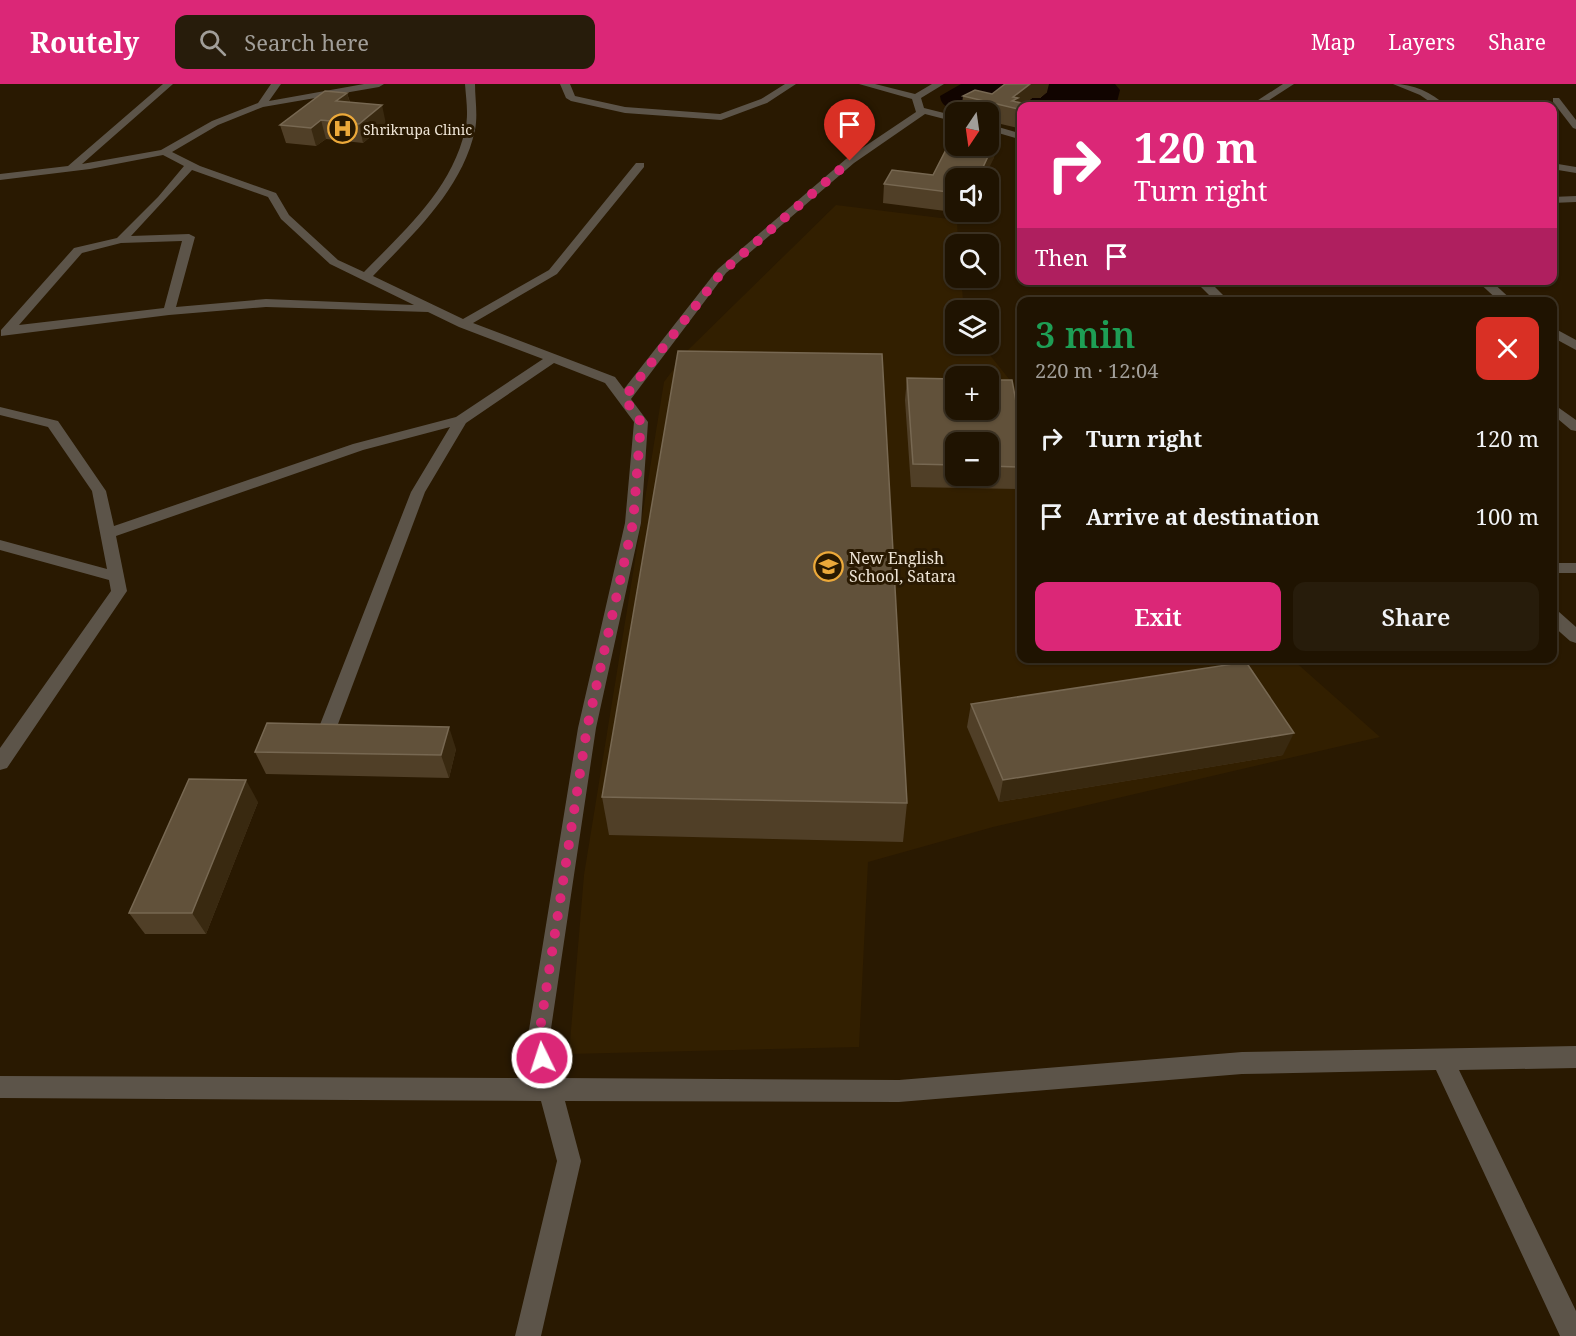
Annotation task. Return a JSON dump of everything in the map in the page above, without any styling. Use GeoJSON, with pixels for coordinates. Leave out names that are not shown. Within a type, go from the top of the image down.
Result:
{"type":"FeatureCollection","features":[{"type":"Feature","properties":{"kind":"street"},"geometry":{"type":"LineString","coordinates":[[70,169],[168,84]]}},
{"type":"Feature","properties":{"kind":"street"},"geometry":{"type":"LineString","coordinates":[[261,105],[276,84]]}},
{"type":"Feature","properties":{"kind":"street"},"geometry":{"type":"LineString","coordinates":[[0,177],[70,169],[164,152],[198,132],[261,105],[379,84]]}},
{"type":"Feature","properties":{"kind":"street"},"geometry":{"type":"LineString","coordinates":[[365,277],[421,219],[454,173],[471,130],[470,84]]}},
{"type":"Feature","properties":{"kind":"street"},"geometry":{"type":"LineString","coordinates":[[565,84],[571,98],[625,110],[721,117],[764,101],[791,84]]}},
{"type":"Feature","properties":{"kind":"street"},"geometry":{"type":"LineString","coordinates":[[864,84],[916,97],[939,84]]}},
{"type":"Feature","properties":{"kind":"street"},"geometry":{"type":"LineString","coordinates":[[1260,102],[1289,84]]}},
{"type":"Feature","properties":{"kind":"street"},"geometry":{"type":"LineString","coordinates":[[1398,84],[1423,93],[1435,102]]}},
{"type":"Feature","properties":{"kind":"street"},"geometry":{"type":"LineString","coordinates":[[624,398],[722,272],[850,161],[921,113],[916,97]]}},
{"type":"Feature","properties":{"kind":"street"},"geometry":{"type":"LineString","coordinates":[[1556,100],[1576,126]]}},
{"type":"Feature","properties":{"kind":"street"},"geometry":{"type":"LineString","coordinates":[[920,110],[945,116]]}},
{"type":"Feature","properties":{"kind":"street"},"geometry":{"type":"LineString","coordinates":[[999,130],[1017,136]]}},
{"type":"Feature","properties":{"kind":"street"},"geometry":{"type":"LineString","coordinates":[[164,152],[190,165],[272,195],[285,217],[334,262],[463,324],[610,380],[641,422],[633,523],[587,728],[538,1042],[569,1161],[528,1336]]}},
{"type":"Feature","properties":{"kind":"street"},"geometry":{"type":"LineString","coordinates":[[121,240],[162,199],[190,165]]}},
{"type":"Feature","properties":{"kind":"street"},"geometry":{"type":"LineString","coordinates":[[463,324],[553,272],[640,165]]}},
{"type":"Feature","properties":{"kind":"street"},"geometry":{"type":"LineString","coordinates":[[1557,167],[1576,170]]}},
{"type":"Feature","properties":{"kind":"street"},"geometry":{"type":"LineString","coordinates":[[1557,200],[1576,199]]}},
{"type":"Feature","properties":{"kind":"street"},"geometry":{"type":"LineString","coordinates":[[4,334],[78,250],[121,240],[189,237],[169,310]]}},
{"type":"Feature","properties":{"kind":"street"},"geometry":{"type":"LineString","coordinates":[[1205,285],[1219,297]]}},
{"type":"Feature","properties":{"kind":"street"},"geometry":{"type":"LineString","coordinates":[[1488,285],[1502,297]]}},
{"type":"Feature","properties":{"kind":"street"},"geometry":{"type":"LineString","coordinates":[[4,334],[169,310],[266,303],[432,309]]}},
{"type":"Feature","properties":{"kind":"street"},"geometry":{"type":"LineString","coordinates":[[1557,334],[1576,346]]}},
{"type":"Feature","properties":{"kind":"street"},"geometry":{"type":"LineString","coordinates":[[108,533],[358,447],[460,420],[553,358]]}},
{"type":"Feature","properties":{"kind":"street"},"geometry":{"type":"LineString","coordinates":[[0,411],[53,424],[99,491],[119,591],[0,763]]}},
{"type":"Feature","properties":{"kind":"street"},"geometry":{"type":"LineString","coordinates":[[1557,411],[1576,427]]}},
{"type":"Feature","properties":{"kind":"street"},"geometry":{"type":"LineString","coordinates":[[323,740],[418,492],[460,420]]}},
{"type":"Feature","properties":{"kind":"street"},"geometry":{"type":"LineString","coordinates":[[1,548],[116,577]]}},
{"type":"Feature","properties":{"kind":"street"},"geometry":{"type":"LineString","coordinates":[[1557,568],[1576,568]]}},
{"type":"Feature","properties":{"kind":"street"},"geometry":{"type":"LineString","coordinates":[[1557,620],[1576,637]]}},
{"type":"Feature","properties":{"kind":"street"},"geometry":{"type":"LineString","coordinates":[[0,1087],[899,1091],[1242,1063],[1576,1057]]}},
{"type":"Feature","properties":{"kind":"street"},"geometry":{"type":"LineString","coordinates":[[1442,1059],[1574,1336]]}},
{"type":"Feature","properties":{"kind":"shaded area"},"geometry":{"type":"Polygon","coordinates":[[[961,84],[1115,84],[1120,90],[1117,102],[1027,102],[1032,98],[1040,98],[1047,92],[999,103],[945,102],[945,105],[940,96],[961,84]]]}},
{"type":"Feature","properties":{"kind":"shaded area","name":"New English School, Satara"},"geometry":{"type":"Polygon","coordinates":[[[836,205],[957,222],[958,234],[945,234],[945,288],[962,288],[963,300],[945,300],[945,354],[989,354],[999,366],[945,366],[945,420],[999,420],[999,366],[1017,389],[1017,663],[1297,663],[1380,737],[993,827],[868,862],[859,1047],[569,1054],[584,875],[664,382],[687,351],[836,205]]]}},
{"type":"Feature","properties":{"kind":"building"},"geometry":{"type":"Polygon","coordinates":[[[1005,84],[1030,84],[1013,97],[1018,98],[1012,101],[1017,102],[1017,109],[999,105],[999,102],[963,96],[975,90],[992,94],[1005,84]]]}},
{"type":"Feature","properties":{"kind":"building"},"geometry":{"type":"Polygon","coordinates":[[[325,91],[347,93],[336,101],[382,105],[359,124],[321,120],[311,128],[280,125],[325,91]]]}},
{"type":"Feature","properties":{"kind":"building"},"geometry":{"type":"Polygon","coordinates":[[[945,152],[945,156],[988,156],[983,168],[945,168],[945,192],[884,184],[892,170],[933,175],[945,152]]]}},
{"type":"Feature","properties":{"kind":"building"},"geometry":{"type":"Polygon","coordinates":[[[678,351],[882,354],[907,803],[602,797],[678,351]]]}},
{"type":"Feature","properties":{"kind":"building"},"geometry":{"type":"Polygon","coordinates":[[[907,378],[945,379],[945,420],[999,420],[999,380],[1012,380],[1017,407],[1017,467],[999,466],[999,432],[945,432],[945,465],[913,464],[907,378]]]}},
{"type":"Feature","properties":{"kind":"building"},"geometry":{"type":"Polygon","coordinates":[[[1247,663],[1294,733],[1003,780],[971,704],[1247,663]]]}},
{"type":"Feature","properties":{"kind":"building"},"geometry":{"type":"Polygon","coordinates":[[[267,723],[449,727],[441,755],[255,752],[267,723]]]}},
{"type":"Feature","properties":{"kind":"building"},"geometry":{"type":"Polygon","coordinates":[[[189,779],[246,780],[192,913],[129,913],[189,779]]]}},
{"type":"Feature","properties":{"kind":"place","name":"Shrikrupa Clinic"},"geometry":{"type":"Point","coordinates":[342,129]}},
{"type":"Feature","properties":{"kind":"place","name":"New English School, Satara"},"geometry":{"type":"Point","coordinates":[828,567]}},
{"type":"Feature","properties":{"kind":"route"},"geometry":{"type":"LineString","coordinates":[[542,1058],[538,1042],[587,728],[633,523],[641,422],[624,398],[722,272],[850,161]]}}]}
